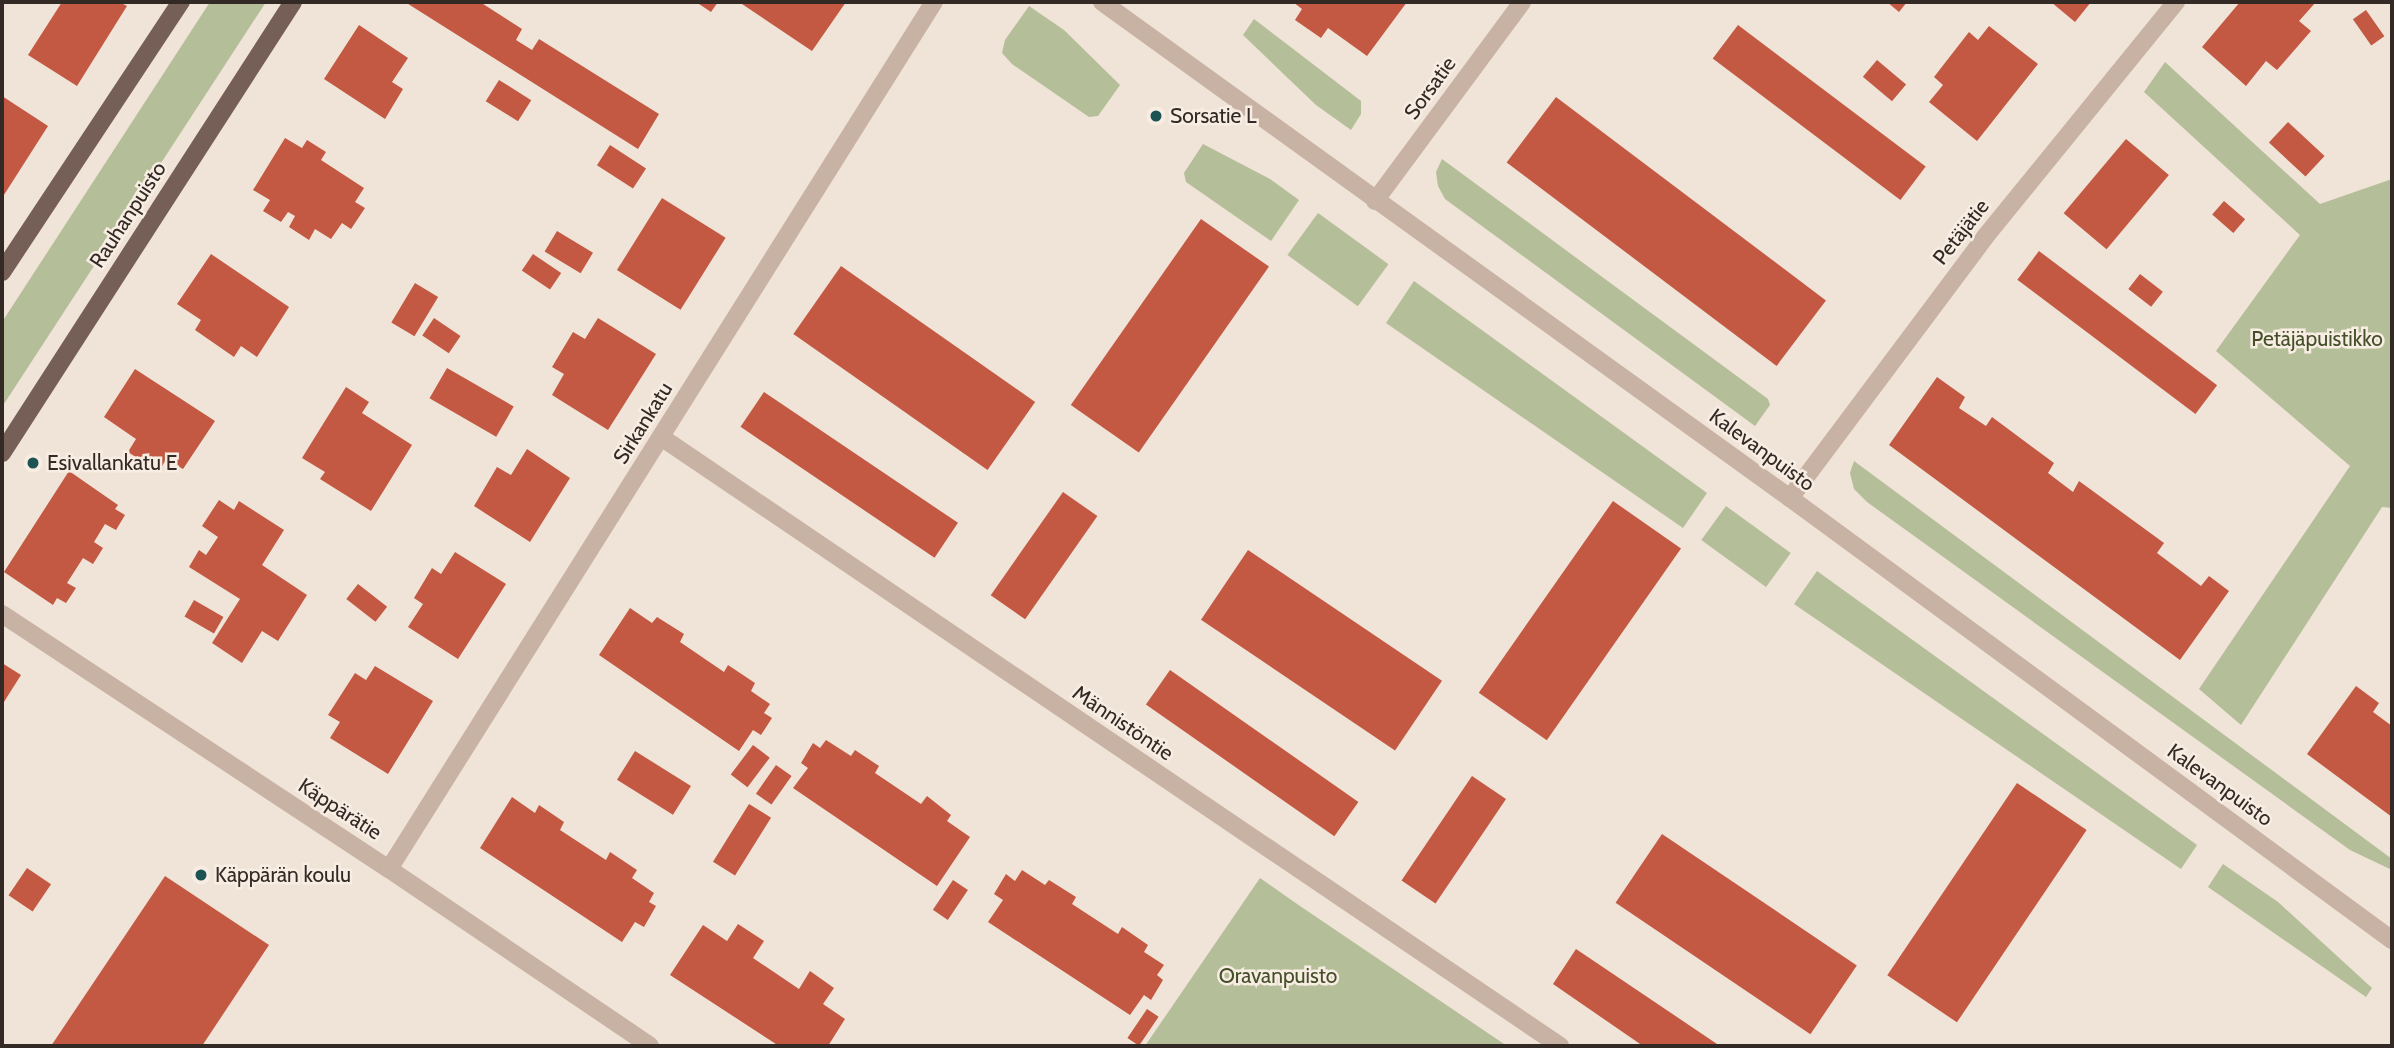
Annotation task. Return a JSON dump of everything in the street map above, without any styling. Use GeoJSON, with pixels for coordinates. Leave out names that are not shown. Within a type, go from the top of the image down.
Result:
{"type":"FeatureCollection","features":[{"type":"Feature","properties":{"kind":"main road"},"geometry":{"type":"LineString","coordinates":[[2,272],[181,2]]}},
{"type":"Feature","properties":{"kind":"main road","name":"Rauhanpuisto"},"geometry":{"type":"LineString","coordinates":[[2,453],[293,2]]}},
{"type":"Feature","properties":{"kind":"street","name":"Sirkankatu"},"geometry":{"type":"LineString","coordinates":[[389,869],[934,2]]}},
{"type":"Feature","properties":{"kind":"street","name":"Kalevanpuisto"},"geometry":{"type":"LineString","coordinates":[[1102,2],[1790,498],[2392,940]]}},
{"type":"Feature","properties":{"kind":"street","name":"Sorsatie"},"geometry":{"type":"LineString","coordinates":[[1375,201],[1522,2]]}},
{"type":"Feature","properties":{"kind":"street","name":"Petäjätie"},"geometry":{"type":"LineString","coordinates":[[1790,498],[1984,237],[2176,2]]}},
{"type":"Feature","properties":{"kind":"street","name":"Männistöntie"},"geometry":{"type":"LineString","coordinates":[[661,437],[1560,1046]]}},
{"type":"Feature","properties":{"kind":"street","name":"Käppärätie"},"geometry":{"type":"LineString","coordinates":[[2,614],[389,869],[650,1046]]}},
{"type":"Feature","properties":{"kind":"green space"},"geometry":{"type":"Polygon","coordinates":[[[210,2],[266,2],[2,407],[2,322],[210,2]]]}},
{"type":"Feature","properties":{"kind":"green space"},"geometry":{"type":"Polygon","coordinates":[[[1029,6],[1064,30],[1120,85],[1098,116],[1089,117],[1012,64],[1002,53],[1005,40],[1029,6]]]}},
{"type":"Feature","properties":{"kind":"green space"},"geometry":{"type":"Polygon","coordinates":[[[1254,19],[1361,101],[1361,114],[1351,130],[1316,105],[1243,35],[1254,19]]]}},
{"type":"Feature","properties":{"kind":"green space","name":"Petäjäpuistikko"},"geometry":{"type":"Polygon","coordinates":[[[2165,62],[2320,204],[2392,179],[2392,508],[2382,507],[2241,725],[2199,689],[2350,466],[2216,351],[2300,235],[2144,92],[2165,62]]]}},
{"type":"Feature","properties":{"kind":"green space"},"geometry":{"type":"Polygon","coordinates":[[[1203,144],[1270,179],[1299,200],[1271,241],[1186,182],[1184,173],[1203,144]]]}},
{"type":"Feature","properties":{"kind":"green space"},"geometry":{"type":"Polygon","coordinates":[[[1442,159],[1768,399],[1770,405],[1755,426],[1445,199],[1438,186],[1436,172],[1442,159]]]}},
{"type":"Feature","properties":{"kind":"green space"},"geometry":{"type":"Polygon","coordinates":[[[1318,213],[1388,264],[1358,306],[1287,255],[1318,213]]]}},
{"type":"Feature","properties":{"kind":"green space"},"geometry":{"type":"Polygon","coordinates":[[[1414,281],[1707,493],[1683,528],[1386,323],[1414,281]]]}},
{"type":"Feature","properties":{"kind":"green space"},"geometry":{"type":"Polygon","coordinates":[[[1854,461],[2392,859],[2392,870],[2350,850],[1867,502],[1854,489],[1850,473],[1854,461]]]}},
{"type":"Feature","properties":{"kind":"green space"},"geometry":{"type":"Polygon","coordinates":[[[1726,506],[1791,553],[1766,587],[1701,540],[1726,506]]]}},
{"type":"Feature","properties":{"kind":"green space"},"geometry":{"type":"Polygon","coordinates":[[[1817,571],[2197,845],[2181,869],[1794,604],[1817,571]]]}},
{"type":"Feature","properties":{"kind":"green space"},"geometry":{"type":"Polygon","coordinates":[[[2223,864],[2278,902],[2372,988],[2366,997],[2208,887],[2223,864]]]}},
{"type":"Feature","properties":{"kind":"green space","name":"Oravanpuisto"},"geometry":{"type":"Polygon","coordinates":[[[1260,878],[1300,906],[1507,1046],[1145,1046],[1260,878]]]}},
{"type":"Feature","properties":{"kind":"building"},"geometry":{"type":"Polygon","coordinates":[[[62,2],[119,2],[127,6],[77,86],[28,55],[62,2]]]}},
{"type":"Feature","properties":{"kind":"building"},"geometry":{"type":"Polygon","coordinates":[[[405,2],[480,2],[522,29],[516,40],[532,50],[539,39],[659,114],[638,149],[405,2]]]}},
{"type":"Feature","properties":{"kind":"building"},"geometry":{"type":"Polygon","coordinates":[[[696,2],[718,2],[711,12],[696,2]]]}},
{"type":"Feature","properties":{"kind":"building"},"geometry":{"type":"Polygon","coordinates":[[[739,2],[846,2],[812,51],[739,2]]]}},
{"type":"Feature","properties":{"kind":"building"},"geometry":{"type":"Polygon","coordinates":[[[1293,2],[1407,2],[1367,56],[1328,28],[1321,38],[1295,20],[1302,9],[1293,2]]]}},
{"type":"Feature","properties":{"kind":"building"},"geometry":{"type":"Polygon","coordinates":[[[1887,2],[1907,2],[1899,12],[1887,2]]]}},
{"type":"Feature","properties":{"kind":"building"},"geometry":{"type":"Polygon","coordinates":[[[2051,2],[2091,2],[2075,22],[2051,2]]]}},
{"type":"Feature","properties":{"kind":"building"},"geometry":{"type":"Polygon","coordinates":[[[2240,2],[2316,2],[2299,21],[2311,31],[2277,70],[2266,61],[2246,86],[2202,47],[2240,2]]]}},
{"type":"Feature","properties":{"kind":"building"},"geometry":{"type":"Polygon","coordinates":[[[2366,10],[2384,36],[2371,45],[2353,19],[2366,10]]]}},
{"type":"Feature","properties":{"kind":"building"},"geometry":{"type":"Polygon","coordinates":[[[359,25],[408,58],[392,82],[403,89],[385,119],[324,79],[359,25]]]}},
{"type":"Feature","properties":{"kind":"building"},"geometry":{"type":"Polygon","coordinates":[[[1738,25],[1926,166],[1900,200],[1713,59],[1738,25]]]}},
{"type":"Feature","properties":{"kind":"building"},"geometry":{"type":"Polygon","coordinates":[[[1989,26],[2038,64],[1977,141],[1929,102],[1943,85],[1934,77],[1969,32],[1978,40],[1989,26]]]}},
{"type":"Feature","properties":{"kind":"building"},"geometry":{"type":"Polygon","coordinates":[[[1877,60],[1906,84],[1892,101],[1863,77],[1877,60]]]}},
{"type":"Feature","properties":{"kind":"building"},"geometry":{"type":"Polygon","coordinates":[[[499,80],[531,100],[518,121],[486,101],[499,80]]]}},
{"type":"Feature","properties":{"kind":"building"},"geometry":{"type":"Polygon","coordinates":[[[2,96],[48,126],[2,198],[2,96]]]}},
{"type":"Feature","properties":{"kind":"building"},"geometry":{"type":"Polygon","coordinates":[[[1556,97],[1826,300],[1777,366],[1507,162],[1556,97]]]}},
{"type":"Feature","properties":{"kind":"building"},"geometry":{"type":"Polygon","coordinates":[[[2288,122],[2325,156],[2305,177],[2269,142],[2288,122]]]}},
{"type":"Feature","properties":{"kind":"building"},"geometry":{"type":"Polygon","coordinates":[[[285,138],[302,148],[307,140],[326,152],[321,160],[364,188],[355,202],[365,208],[351,229],[342,223],[331,239],[315,229],[309,240],[289,227],[295,216],[288,212],[281,222],[263,211],[270,200],[253,190],[285,138]]]}},
{"type":"Feature","properties":{"kind":"building"},"geometry":{"type":"Polygon","coordinates":[[[2126,139],[2169,175],[2107,249],[2064,213],[2126,139]]]}},
{"type":"Feature","properties":{"kind":"building"},"geometry":{"type":"Polygon","coordinates":[[[610,145],[646,168],[633,189],[597,165],[610,145]]]}},
{"type":"Feature","properties":{"kind":"building"},"geometry":{"type":"Polygon","coordinates":[[[662,198],[726,238],[681,310],[617,270],[662,198]]]}},
{"type":"Feature","properties":{"kind":"building"},"geometry":{"type":"Polygon","coordinates":[[[2224,201],[2245,219],[2233,233],[2212,215],[2224,201]]]}},
{"type":"Feature","properties":{"kind":"building"},"geometry":{"type":"Polygon","coordinates":[[[1201,219],[1269,267],[1139,453],[1071,405],[1201,219]]]}},
{"type":"Feature","properties":{"kind":"building"},"geometry":{"type":"Polygon","coordinates":[[[557,231],[593,253],[581,273],[545,252],[557,231]]]}},
{"type":"Feature","properties":{"kind":"building"},"geometry":{"type":"Polygon","coordinates":[[[2039,251],[2217,385],[2195,414],[2017,280],[2039,251]]]}},
{"type":"Feature","properties":{"kind":"building"},"geometry":{"type":"Polygon","coordinates":[[[211,254],[289,307],[257,357],[241,346],[234,357],[195,330],[201,320],[177,304],[211,254]]]}},
{"type":"Feature","properties":{"kind":"building"},"geometry":{"type":"Polygon","coordinates":[[[533,254],[561,273],[550,290],[522,271],[533,254]]]}},
{"type":"Feature","properties":{"kind":"building"},"geometry":{"type":"Polygon","coordinates":[[[841,266],[1035,402],[988,470],[793,334],[841,266]]]}},
{"type":"Feature","properties":{"kind":"building"},"geometry":{"type":"Polygon","coordinates":[[[2140,274],[2163,292],[2151,307],[2128,289],[2140,274]]]}},
{"type":"Feature","properties":{"kind":"building"},"geometry":{"type":"Polygon","coordinates":[[[415,283],[438,297],[414,336],[391,322],[415,283]]]}},
{"type":"Feature","properties":{"kind":"building"},"geometry":{"type":"Polygon","coordinates":[[[434,318],[461,336],[449,353],[422,335],[434,318]]]}},
{"type":"Feature","properties":{"kind":"building"},"geometry":{"type":"Polygon","coordinates":[[[598,318],[656,354],[608,430],[552,395],[564,374],[552,367],[573,332],[585,339],[598,318]]]}},
{"type":"Feature","properties":{"kind":"building"},"geometry":{"type":"Polygon","coordinates":[[[447,368],[514,406],[496,437],[430,398],[447,368]]]}},
{"type":"Feature","properties":{"kind":"building"},"geometry":{"type":"Polygon","coordinates":[[[135,369],[215,421],[183,469],[166,459],[159,472],[128,452],[136,439],[104,417],[135,369]]]}},
{"type":"Feature","properties":{"kind":"building"},"geometry":{"type":"Polygon","coordinates":[[[1937,377],[1965,397],[1959,408],[1986,426],[1992,417],[2054,463],[2048,473],[2073,492],[2079,481],[2164,543],[2157,553],[2201,586],[2209,576],[2229,591],[2180,660],[1889,445],[1937,377]]]}},
{"type":"Feature","properties":{"kind":"building"},"geometry":{"type":"Polygon","coordinates":[[[346,387],[369,402],[362,413],[412,445],[371,511],[320,479],[325,472],[302,458],[346,387]]]}},
{"type":"Feature","properties":{"kind":"building"},"geometry":{"type":"Polygon","coordinates":[[[764,392],[958,523],[935,558],[741,427],[764,392]]]}},
{"type":"Feature","properties":{"kind":"building"},"geometry":{"type":"Polygon","coordinates":[[[527,449],[570,478],[530,542],[474,506],[497,467],[511,475],[527,449]]]}},
{"type":"Feature","properties":{"kind":"building"},"geometry":{"type":"Polygon","coordinates":[[[69,471],[118,505],[115,509],[125,515],[116,530],[105,524],[94,542],[103,548],[93,564],[83,558],[67,583],[76,588],[66,603],[57,598],[53,605],[4,572],[69,471]]]}},
{"type":"Feature","properties":{"kind":"building"},"geometry":{"type":"Polygon","coordinates":[[[1063,492],[1097,516],[1025,619],[991,595],[1063,492]]]}},
{"type":"Feature","properties":{"kind":"building"},"geometry":{"type":"Polygon","coordinates":[[[219,500],[234,510],[239,501],[284,530],[262,565],[307,595],[278,641],[262,631],[242,663],[212,643],[240,599],[189,567],[199,550],[206,555],[218,537],[202,526],[219,500]]]}},
{"type":"Feature","properties":{"kind":"building"},"geometry":{"type":"Polygon","coordinates":[[[1613,501],[1681,549],[1547,740],[1479,693],[1613,501]]]}},
{"type":"Feature","properties":{"kind":"building"},"geometry":{"type":"Polygon","coordinates":[[[1248,550],[1442,681],[1395,750],[1201,620],[1248,550]]]}},
{"type":"Feature","properties":{"kind":"building"},"geometry":{"type":"Polygon","coordinates":[[[455,552],[506,584],[458,659],[408,627],[423,604],[414,598],[432,568],[441,574],[455,552]]]}},
{"type":"Feature","properties":{"kind":"building"},"geometry":{"type":"Polygon","coordinates":[[[358,584],[387,607],[375,622],[346,599],[358,584]]]}},
{"type":"Feature","properties":{"kind":"building"},"geometry":{"type":"Polygon","coordinates":[[[194,600],[223,617],[214,633],[184,616],[194,600]]]}},
{"type":"Feature","properties":{"kind":"building"},"geometry":{"type":"Polygon","coordinates":[[[630,608],[652,623],[657,617],[684,634],[680,642],[724,672],[728,665],[755,683],[751,691],[770,704],[764,713],[772,718],[761,735],[753,730],[739,751],[599,655],[630,608]]]}},
{"type":"Feature","properties":{"kind":"building"},"geometry":{"type":"Polygon","coordinates":[[[2,663],[21,675],[2,705],[2,663]]]}},
{"type":"Feature","properties":{"kind":"building"},"geometry":{"type":"Polygon","coordinates":[[[375,666],[433,701],[388,774],[330,738],[340,722],[328,715],[355,673],[366,680],[375,666]]]}},
{"type":"Feature","properties":{"kind":"building"},"geometry":{"type":"Polygon","coordinates":[[[1170,670],[1358,802],[1334,836],[1146,704],[1170,670]]]}},
{"type":"Feature","properties":{"kind":"building"},"geometry":{"type":"Polygon","coordinates":[[[2356,686],[2379,703],[2373,712],[2392,726],[2392,817],[2307,754],[2356,686]]]}},
{"type":"Feature","properties":{"kind":"building"},"geometry":{"type":"Polygon","coordinates":[[[826,740],[851,756],[855,750],[879,766],[875,773],[921,804],[927,796],[951,815],[947,821],[970,837],[937,886],[793,788],[808,768],[801,763],[813,743],[820,748],[826,740]]]}},
{"type":"Feature","properties":{"kind":"building"},"geometry":{"type":"Polygon","coordinates":[[[753,745],[770,758],[748,787],[731,775],[753,745]]]}},
{"type":"Feature","properties":{"kind":"building"},"geometry":{"type":"Polygon","coordinates":[[[635,751],[691,786],[673,815],[617,780],[635,751]]]}},
{"type":"Feature","properties":{"kind":"building"},"geometry":{"type":"Polygon","coordinates":[[[776,765],[792,776],[771,805],[756,794],[776,765]]]}},
{"type":"Feature","properties":{"kind":"building"},"geometry":{"type":"Polygon","coordinates":[[[1472,776],[1506,799],[1436,903],[1402,880],[1472,776]]]}},
{"type":"Feature","properties":{"kind":"building"},"geometry":{"type":"Polygon","coordinates":[[[2017,783],[2087,830],[1957,1022],[1887,975],[2017,783]]]}},
{"type":"Feature","properties":{"kind":"building"},"geometry":{"type":"Polygon","coordinates":[[[512,797],[535,813],[539,805],[564,822],[560,830],[606,860],[610,852],[637,870],[632,878],[654,893],[649,902],[656,906],[644,927],[635,922],[622,942],[480,848],[512,797]]]}},
{"type":"Feature","properties":{"kind":"building"},"geometry":{"type":"Polygon","coordinates":[[[749,804],[771,818],[735,875],[713,862],[749,804]]]}},
{"type":"Feature","properties":{"kind":"building"},"geometry":{"type":"Polygon","coordinates":[[[1662,834],[1857,965],[1810,1034],[1616,903],[1662,834]]]}},
{"type":"Feature","properties":{"kind":"building"},"geometry":{"type":"Polygon","coordinates":[[[27,868],[51,884],[33,912],[9,895],[27,868]]]}},
{"type":"Feature","properties":{"kind":"building"},"geometry":{"type":"Polygon","coordinates":[[[1022,870],[1045,885],[1049,880],[1076,897],[1072,904],[1118,934],[1122,927],[1148,945],[1144,952],[1164,965],[1157,975],[1163,980],[1151,1000],[1144,995],[1130,1015],[988,922],[1003,900],[994,894],[1006,874],[1015,881],[1022,870]]]}},
{"type":"Feature","properties":{"kind":"building"},"geometry":{"type":"Polygon","coordinates":[[[165,876],[269,945],[202,1046],[51,1046],[165,876]]]}},
{"type":"Feature","properties":{"kind":"building"},"geometry":{"type":"Polygon","coordinates":[[[953,880],[968,890],[948,920],[933,910],[953,880]]]}},
{"type":"Feature","properties":{"kind":"building"},"geometry":{"type":"Polygon","coordinates":[[[738,924],[764,941],[753,958],[799,989],[810,971],[834,988],[823,1004],[845,1019],[828,1046],[779,1046],[670,975],[703,925],[727,941],[738,924]]]}},
{"type":"Feature","properties":{"kind":"building"},"geometry":{"type":"Polygon","coordinates":[[[1576,949],[1720,1046],[1643,1046],[1553,984],[1576,949]]]}},
{"type":"Feature","properties":{"kind":"building"},"geometry":{"type":"Polygon","coordinates":[[[1147,1009],[1159,1017],[1139,1046],[1127,1038],[1147,1009]]]}},
{"type":"Feature","properties":{"kind":"place","name":"Sorsatie L"},"geometry":{"type":"Point","coordinates":[1156,116]}},
{"type":"Feature","properties":{"kind":"place","name":"Esivallankatu E"},"geometry":{"type":"Point","coordinates":[33,463]}},
{"type":"Feature","properties":{"kind":"place","name":"Käppärän koulu"},"geometry":{"type":"Point","coordinates":[201,875]}}]}
